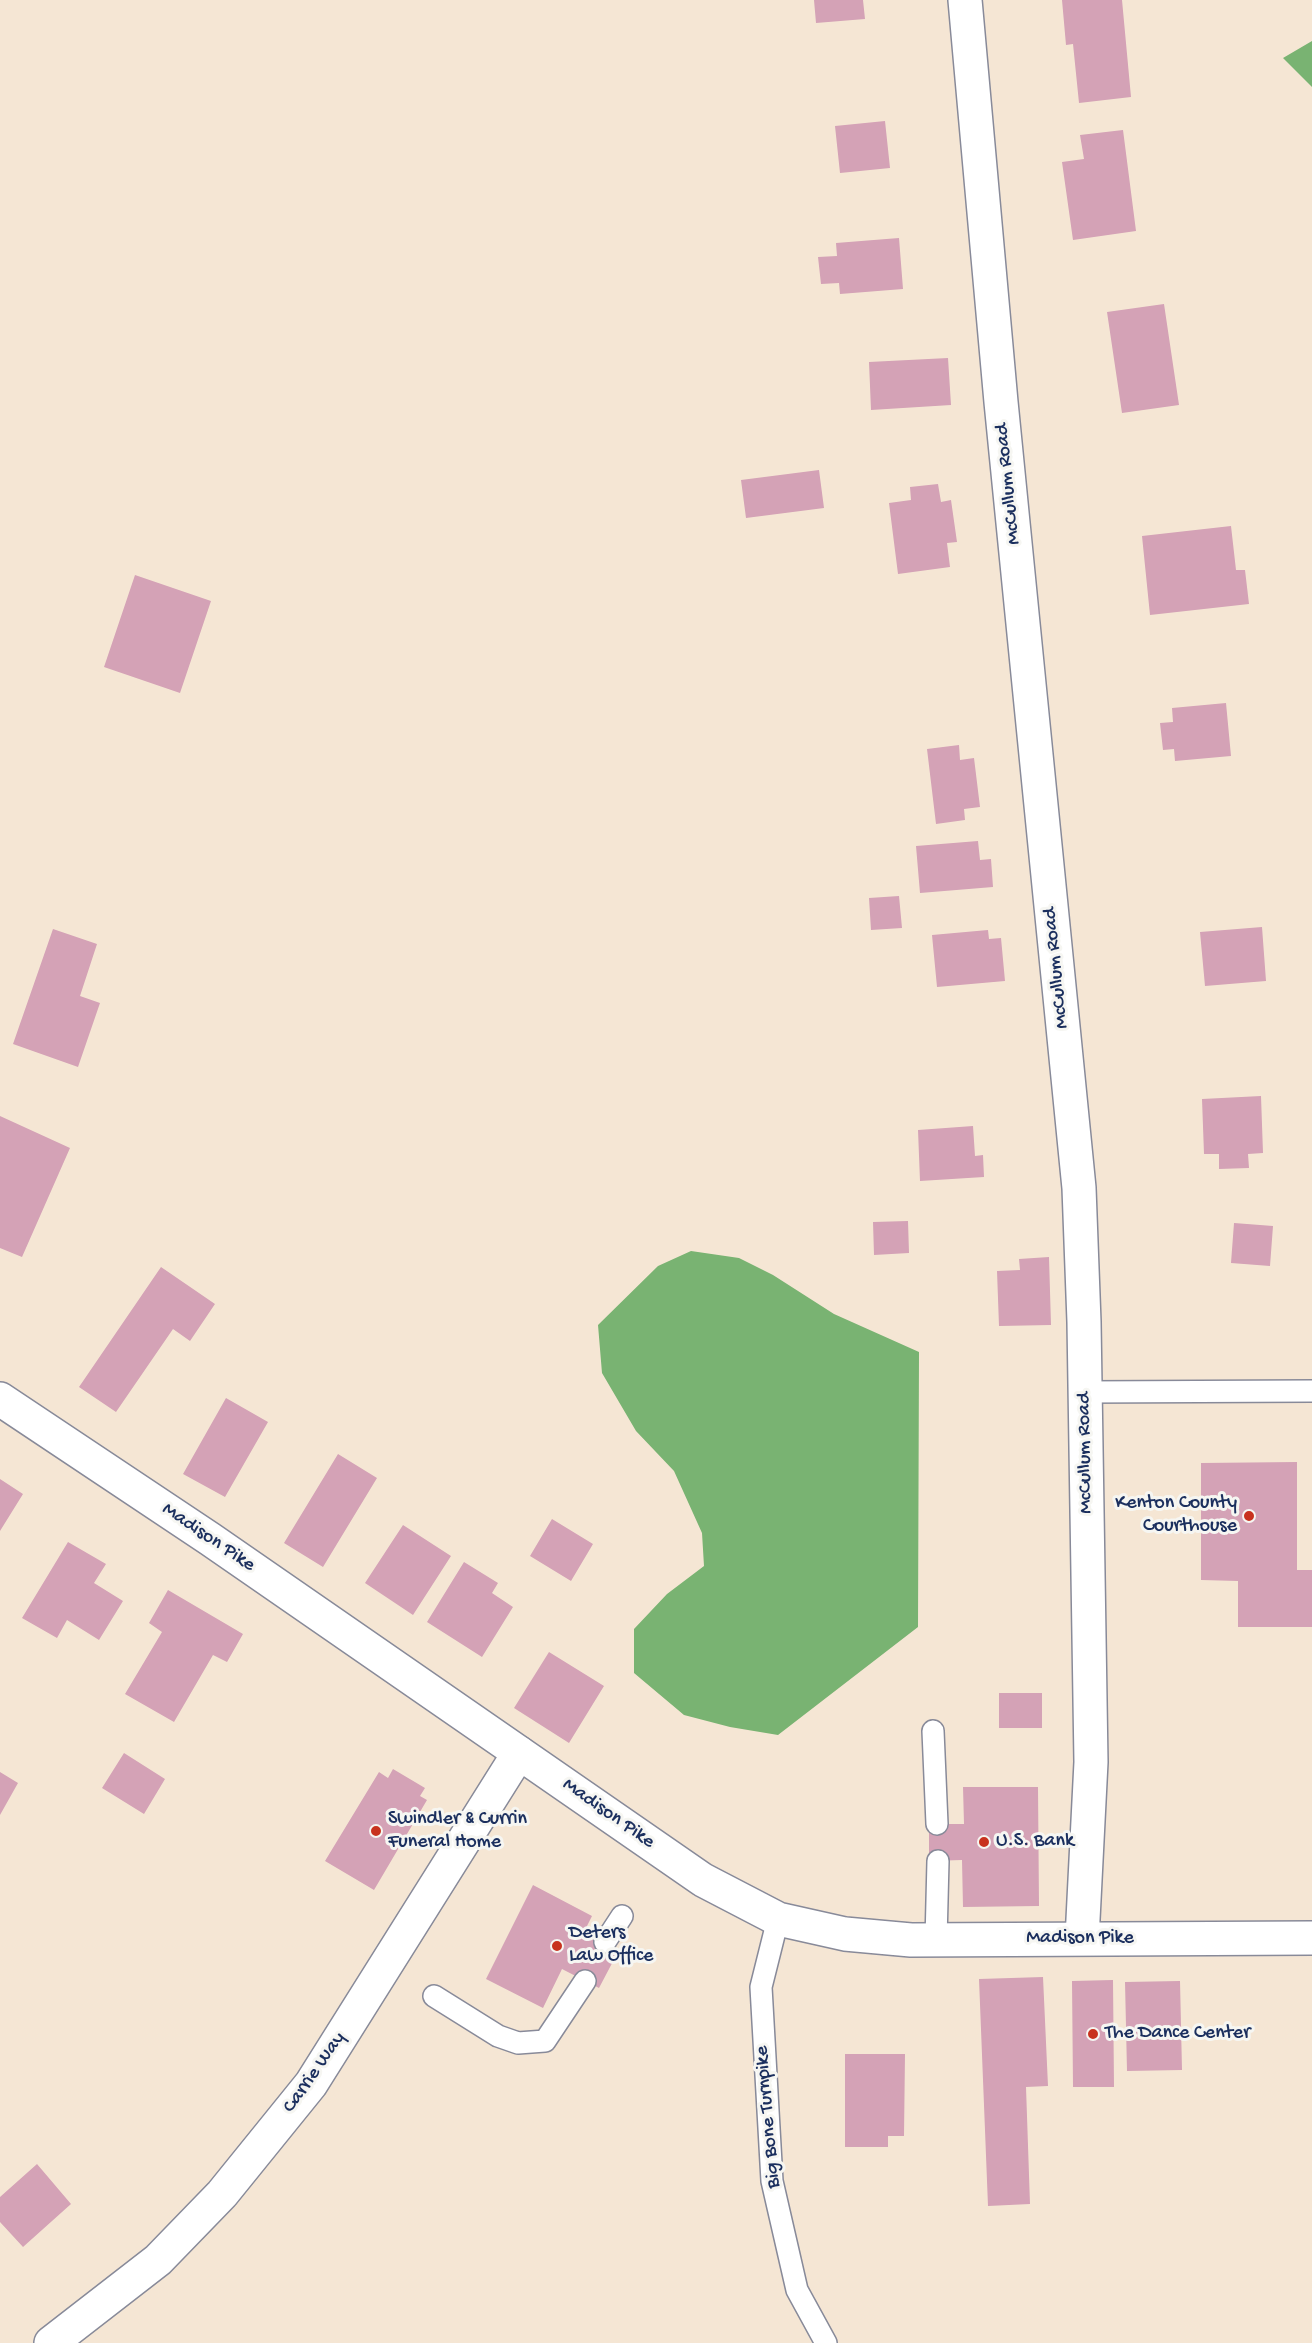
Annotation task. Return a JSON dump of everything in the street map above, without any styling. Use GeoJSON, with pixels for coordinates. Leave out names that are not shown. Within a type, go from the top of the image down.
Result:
{"type":"FeatureCollection","features":[{"type":"Feature","properties":{"kind":"street","name":"McCullum Road"},"geometry":{"type":"LineString","coordinates":[[965,0],[1001,402],[1079,1188],[1091,1762],[1082,1939]]}},
{"type":"Feature","properties":{"kind":"street","name":"Madison Pike"},"geometry":{"type":"LineString","coordinates":[[0,1399],[210,1539],[703,1880],[778,1919],[845,1934],[936,1940],[1312,1938]]}},
{"type":"Feature","properties":{"kind":"street","name":"Carrie Way"},"geometry":{"type":"LineString","coordinates":[[51,2343],[158,2260],[222,2194],[311,2084],[519,1753]]}},
{"type":"Feature","properties":{"kind":"lane"},"geometry":{"type":"LineString","coordinates":[[1085,1392],[1312,1391]]}},
{"type":"Feature","properties":{"kind":"lane"},"geometry":{"type":"LineString","coordinates":[[933,1731],[937,1824]]}},
{"type":"Feature","properties":{"kind":"lane"},"geometry":{"type":"LineString","coordinates":[[936,1940],[938,1861]]}},
{"type":"Feature","properties":{"kind":"lane"},"geometry":{"type":"LineString","coordinates":[[605,1942],[622,1916]]}},
{"type":"Feature","properties":{"kind":"lane","name":"Big Bone Turnpike"},"geometry":{"type":"LineString","coordinates":[[778,1919],[761,1987],[772,2181],[797,2290],[826,2343]]}},
{"type":"Feature","properties":{"kind":"lane"},"geometry":{"type":"LineString","coordinates":[[434,1996],[498,2036],[518,2043],[545,2041],[585,1981]]}},
{"type":"Feature","properties":{"kind":"green space"},"geometry":{"type":"Polygon","coordinates":[[[1312,41],[1312,87],[1283,58],[1312,41]]]}},
{"type":"Feature","properties":{"kind":"green space"},"geometry":{"type":"Polygon","coordinates":[[[691,1251],[739,1258],[773,1275],[834,1314],[919,1352],[918,1627],[778,1735],[730,1727],[684,1715],[634,1673],[634,1629],[667,1594],[704,1566],[702,1533],[674,1471],[636,1431],[602,1373],[598,1325],[658,1266],[691,1251]]]}},
{"type":"Feature","properties":{"kind":"building"},"geometry":{"type":"Polygon","coordinates":[[[814,0],[863,0],[865,19],[816,23],[814,0]]]}},
{"type":"Feature","properties":{"kind":"building"},"geometry":{"type":"Polygon","coordinates":[[[1062,0],[1122,0],[1131,97],[1079,103],[1073,44],[1066,45],[1062,0]]]}},
{"type":"Feature","properties":{"kind":"building"},"geometry":{"type":"Polygon","coordinates":[[[885,121],[890,168],[840,173],[835,126],[885,121]]]}},
{"type":"Feature","properties":{"kind":"building"},"geometry":{"type":"Polygon","coordinates":[[[1123,130],[1136,231],[1073,240],[1062,162],[1084,159],[1080,135],[1123,130]]]}},
{"type":"Feature","properties":{"kind":"building"},"geometry":{"type":"Polygon","coordinates":[[[899,238],[903,289],[840,294],[839,283],[821,284],[818,257],[837,256],[836,243],[899,238]]]}},
{"type":"Feature","properties":{"kind":"building"},"geometry":{"type":"Polygon","coordinates":[[[1164,304],[1179,405],[1122,413],[1107,312],[1164,304]]]}},
{"type":"Feature","properties":{"kind":"building"},"geometry":{"type":"Polygon","coordinates":[[[948,358],[951,405],[871,410],[869,362],[948,358]]]}},
{"type":"Feature","properties":{"kind":"building"},"geometry":{"type":"Polygon","coordinates":[[[819,470],[824,508],[746,518],[741,480],[819,470]]]}},
{"type":"Feature","properties":{"kind":"building"},"geometry":{"type":"Polygon","coordinates":[[[938,484],[941,502],[951,500],[957,542],[947,543],[950,567],[898,574],[889,503],[911,500],[910,487],[938,484]]]}},
{"type":"Feature","properties":{"kind":"building"},"geometry":{"type":"Polygon","coordinates":[[[1231,526],[1236,570],[1245,570],[1249,604],[1150,615],[1142,536],[1231,526]]]}},
{"type":"Feature","properties":{"kind":"building"},"geometry":{"type":"Polygon","coordinates":[[[135,575],[211,601],[180,693],[104,667],[135,575]]]}},
{"type":"Feature","properties":{"kind":"building"},"geometry":{"type":"Polygon","coordinates":[[[1226,703],[1231,756],[1175,761],[1174,749],[1163,750],[1160,723],[1173,722],[1172,708],[1226,703]]]}},
{"type":"Feature","properties":{"kind":"building"},"geometry":{"type":"Polygon","coordinates":[[[959,745],[960,760],[974,758],[980,807],[964,809],[965,820],[936,824],[927,749],[959,745]]]}},
{"type":"Feature","properties":{"kind":"building"},"geometry":{"type":"Polygon","coordinates":[[[978,841],[980,860],[991,859],[993,887],[920,893],[916,846],[978,841]]]}},
{"type":"Feature","properties":{"kind":"building"},"geometry":{"type":"Polygon","coordinates":[[[899,896],[902,928],[871,930],[869,898],[899,896]]]}},
{"type":"Feature","properties":{"kind":"building"},"geometry":{"type":"Polygon","coordinates":[[[1262,927],[1266,981],[1205,986],[1200,932],[1262,927]]]}},
{"type":"Feature","properties":{"kind":"building"},"geometry":{"type":"Polygon","coordinates":[[[53,929],[97,944],[80,996],[100,1003],[78,1067],[13,1044],[53,929]]]}},
{"type":"Feature","properties":{"kind":"building"},"geometry":{"type":"Polygon","coordinates":[[[988,930],[989,939],[1001,938],[1005,981],[937,987],[932,935],[988,930]]]}},
{"type":"Feature","properties":{"kind":"building"},"geometry":{"type":"Polygon","coordinates":[[[1261,1096],[1263,1153],[1248,1154],[1249,1168],[1219,1169],[1219,1154],[1204,1154],[1202,1099],[1261,1096]]]}},
{"type":"Feature","properties":{"kind":"building"},"geometry":{"type":"Polygon","coordinates":[[[0,1116],[70,1148],[22,1257],[0,1248],[0,1116]]]}},
{"type":"Feature","properties":{"kind":"building"},"geometry":{"type":"Polygon","coordinates":[[[973,1126],[975,1156],[983,1155],[984,1177],[920,1181],[918,1130],[973,1126]]]}},
{"type":"Feature","properties":{"kind":"building"},"geometry":{"type":"Polygon","coordinates":[[[908,1221],[909,1253],[874,1255],[873,1222],[908,1221]]]}},
{"type":"Feature","properties":{"kind":"building"},"geometry":{"type":"Polygon","coordinates":[[[1234,1223],[1273,1226],[1270,1266],[1231,1263],[1234,1223]]]}},
{"type":"Feature","properties":{"kind":"building"},"geometry":{"type":"Polygon","coordinates":[[[1049,1257],[1051,1325],[999,1326],[997,1271],[1020,1270],[1019,1259],[1049,1257]]]}},
{"type":"Feature","properties":{"kind":"building"},"geometry":{"type":"Polygon","coordinates":[[[161,1267],[215,1304],[190,1341],[173,1329],[116,1412],[79,1387],[161,1267]]]}},
{"type":"Feature","properties":{"kind":"building"},"geometry":{"type":"Polygon","coordinates":[[[226,1398],[268,1422],[225,1497],[183,1474],[226,1398]]]}},
{"type":"Feature","properties":{"kind":"building"},"geometry":{"type":"Polygon","coordinates":[[[338,1454],[377,1478],[323,1567],[284,1543],[338,1454]]]}},
{"type":"Feature","properties":{"kind":"building","name":"Kenton County Courthouse"},"geometry":{"type":"Polygon","coordinates":[[[1297,1462],[1297,1570],[1312,1570],[1312,1627],[1238,1627],[1238,1581],[1201,1580],[1201,1463],[1297,1462]]]}},
{"type":"Feature","properties":{"kind":"building"},"geometry":{"type":"Polygon","coordinates":[[[0,1479],[23,1494],[0,1531],[0,1479]]]}},
{"type":"Feature","properties":{"kind":"building"},"geometry":{"type":"Polygon","coordinates":[[[552,1519],[593,1544],[571,1581],[530,1556],[552,1519]]]}},
{"type":"Feature","properties":{"kind":"building"},"geometry":{"type":"Polygon","coordinates":[[[403,1525],[451,1556],[413,1615],[365,1583],[403,1525]]]}},
{"type":"Feature","properties":{"kind":"building"},"geometry":{"type":"Polygon","coordinates":[[[68,1542],[106,1564],[94,1583],[123,1601],[99,1640],[67,1620],[57,1638],[22,1618],[68,1542]]]}},
{"type":"Feature","properties":{"kind":"building"},"geometry":{"type":"Polygon","coordinates":[[[464,1562],[498,1583],[492,1593],[513,1607],[482,1657],[427,1622],[464,1562]]]}},
{"type":"Feature","properties":{"kind":"building"},"geometry":{"type":"Polygon","coordinates":[[[168,1590],[243,1634],[227,1662],[213,1655],[174,1722],[125,1694],[162,1632],[149,1623],[168,1590]]]}},
{"type":"Feature","properties":{"kind":"building"},"geometry":{"type":"Polygon","coordinates":[[[549,1652],[604,1686],[569,1743],[514,1708],[549,1652]]]}},
{"type":"Feature","properties":{"kind":"building"},"geometry":{"type":"Polygon","coordinates":[[[999,1693],[1042,1693],[1042,1728],[999,1728],[999,1693]]]}},
{"type":"Feature","properties":{"kind":"building"},"geometry":{"type":"Polygon","coordinates":[[[124,1753],[165,1779],[144,1814],[102,1788],[124,1753]]]}},
{"type":"Feature","properties":{"kind":"building","name":"Swindler & Currin Funeral Home"},"geometry":{"type":"Polygon","coordinates":[[[393,1769],[425,1788],[420,1796],[427,1800],[374,1890],[325,1861],[379,1772],[388,1778],[393,1769]]]}},
{"type":"Feature","properties":{"kind":"building"},"geometry":{"type":"Polygon","coordinates":[[[0,1772],[18,1783],[0,1815],[0,1772]]]}},
{"type":"Feature","properties":{"kind":"building","name":"U.S. Bank"},"geometry":{"type":"Polygon","coordinates":[[[963,1787],[1038,1787],[1039,1906],[963,1907],[962,1860],[929,1861],[929,1824],[964,1824],[963,1787]]]}},
{"type":"Feature","properties":{"kind":"building","name":"Deters Law Office"},"geometry":{"type":"Polygon","coordinates":[[[533,1885],[592,1916],[584,1932],[619,1950],[599,1988],[562,1969],[543,2008],[486,1979],[533,1885]]]}},
{"type":"Feature","properties":{"kind":"building"},"geometry":{"type":"Polygon","coordinates":[[[1043,1977],[1048,2086],[1026,2087],[1030,2204],[988,2206],[979,1979],[1043,1977]]]}},
{"type":"Feature","properties":{"kind":"building","name":"The Dance Center"},"geometry":{"type":"Polygon","coordinates":[[[1113,1980],[1114,2087],[1073,2087],[1072,1981],[1113,1980]]]}},
{"type":"Feature","properties":{"kind":"building"},"geometry":{"type":"Polygon","coordinates":[[[1180,1981],[1182,2070],[1127,2071],[1125,1982],[1180,1981]]]}},
{"type":"Feature","properties":{"kind":"building"},"geometry":{"type":"Polygon","coordinates":[[[845,2054],[905,2054],[904,2136],[888,2136],[888,2147],[845,2147],[845,2054]]]}},
{"type":"Feature","properties":{"kind":"building"},"geometry":{"type":"Polygon","coordinates":[[[37,2164],[71,2204],[23,2247],[0,2222],[0,2197],[37,2164]]]}},
{"type":"Feature","properties":{"kind":"place","name":"Kenton County Courthouse"},"geometry":{"type":"Point","coordinates":[1249,1516]}},
{"type":"Feature","properties":{"kind":"place","name":"Swindler & Currin Funeral Home"},"geometry":{"type":"Point","coordinates":[376,1831]}},
{"type":"Feature","properties":{"kind":"place","name":"U.S. Bank"},"geometry":{"type":"Point","coordinates":[984,1842]}},
{"type":"Feature","properties":{"kind":"place","name":"Deters Law Office"},"geometry":{"type":"Point","coordinates":[557,1946]}},
{"type":"Feature","properties":{"kind":"place","name":"The Dance Center"},"geometry":{"type":"Point","coordinates":[1093,2034]}}]}
